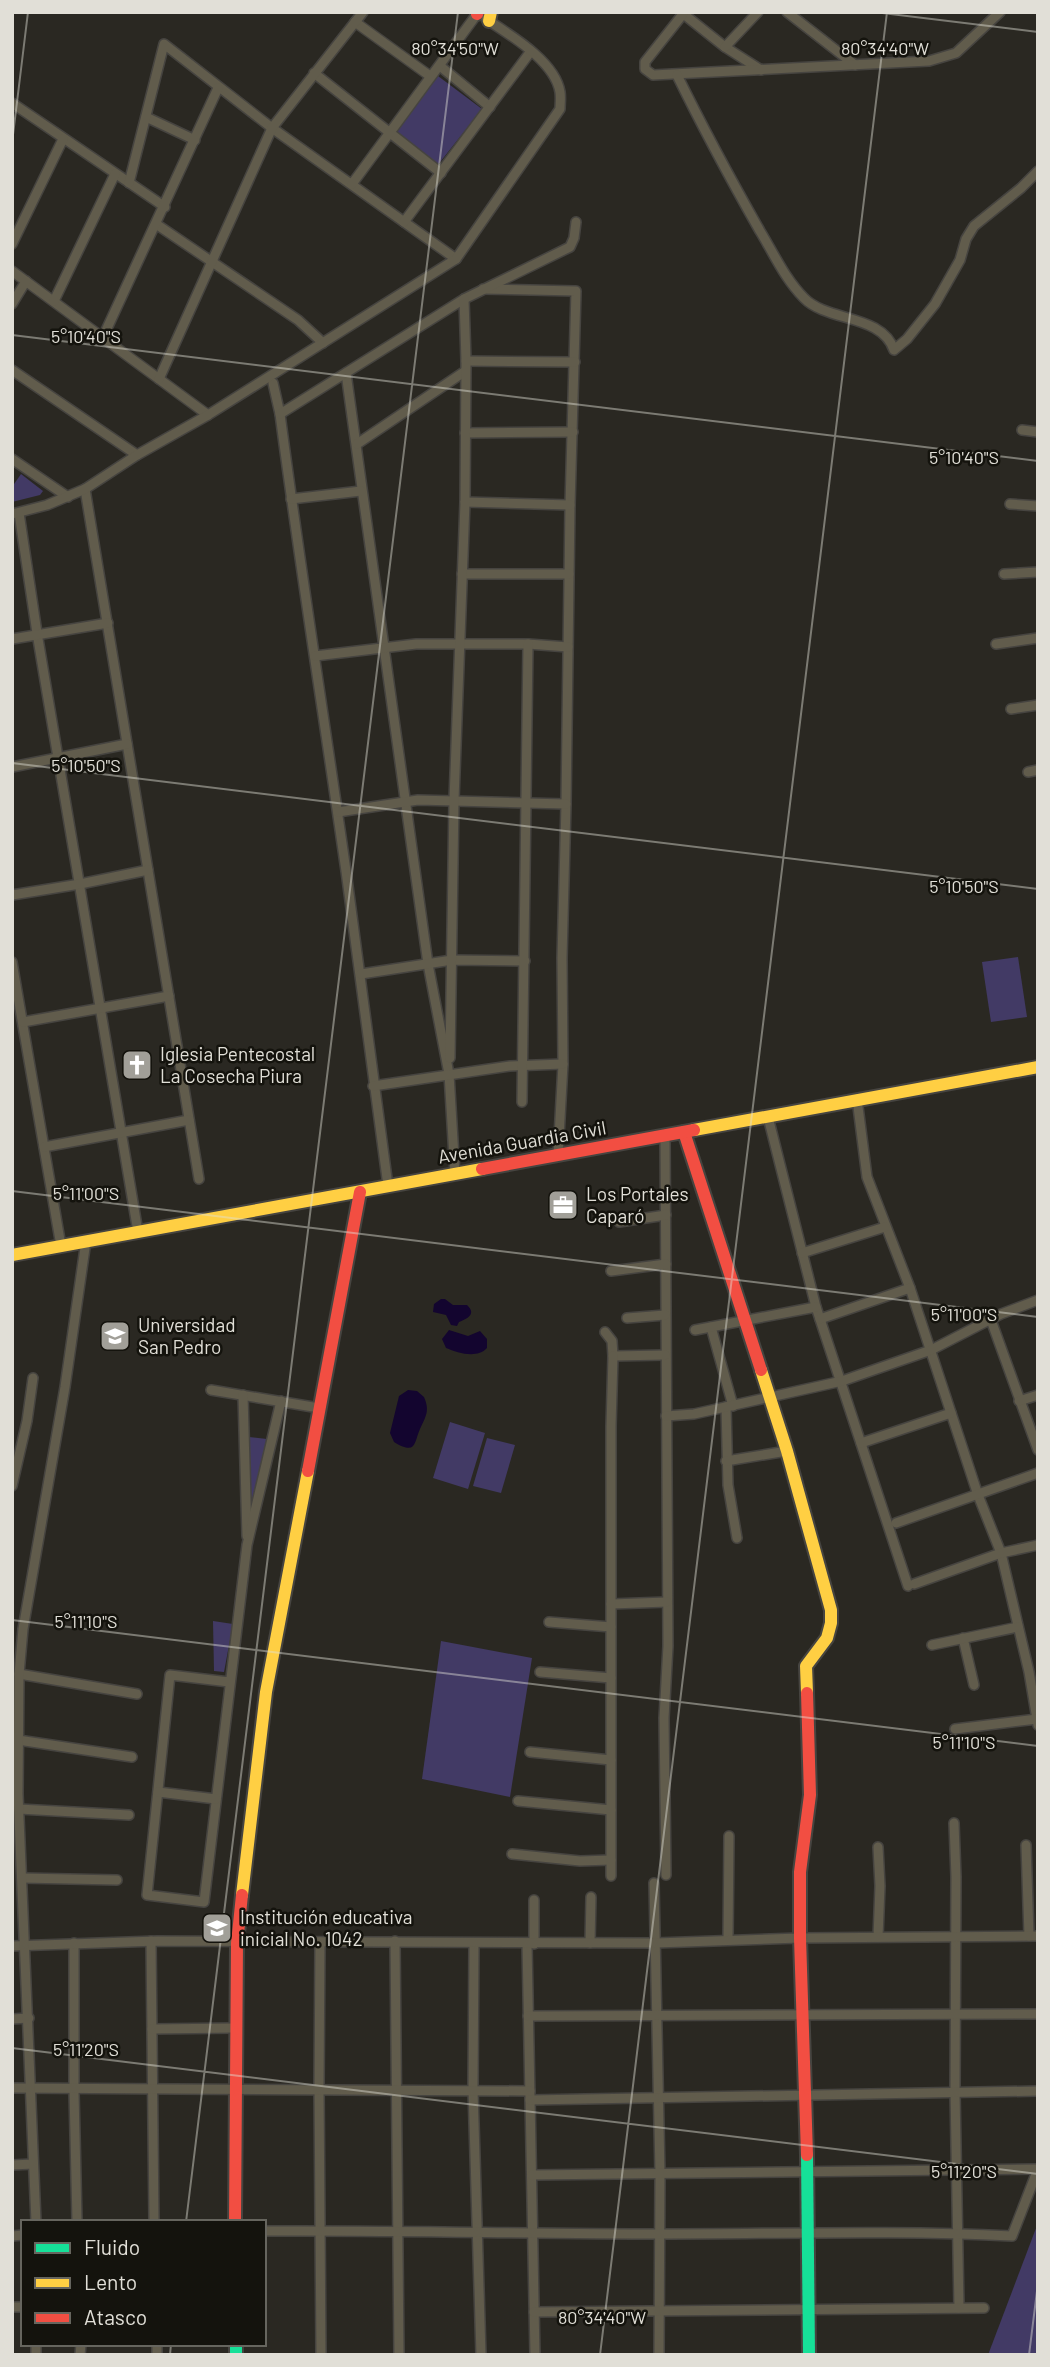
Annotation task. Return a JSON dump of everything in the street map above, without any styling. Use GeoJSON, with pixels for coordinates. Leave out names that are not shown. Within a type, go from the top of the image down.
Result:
{"type":"FeatureCollection","features":[{"type":"Feature","properties":{"kind":"main road","name":"Avenida Guardia Civil"},"geometry":{"type":"LineString","coordinates":[[12,1255],[1038,1067]]}},
{"type":"Feature","properties":{"kind":"main road"},"geometry":{"type":"LineString","coordinates":[[684,1132],[787,1451],[831,1610],[832,1628],[827,1640],[811,1654],[806,1666],[810,1795],[800,1872],[800,1938],[807,2096],[808,2355]]}},
{"type":"Feature","properties":{"kind":"main road"},"geometry":{"type":"LineString","coordinates":[[235,2220],[237,1943],[266,1692],[360,1192]]}},
{"type":"Feature","properties":{"kind":"street"},"geometry":{"type":"LineString","coordinates":[[159,379],[272,128],[363,12]]}},
{"type":"Feature","properties":{"kind":"street"},"geometry":{"type":"LineString","coordinates":[[725,47],[758,12]]}},
{"type":"Feature","properties":{"kind":"street"},"geometry":{"type":"LineString","coordinates":[[787,12],[855,65]]}},
{"type":"Feature","properties":{"kind":"street"},"geometry":{"type":"LineString","coordinates":[[762,71],[725,47],[682,13],[645,62],[645,69],[653,75],[677,75],[762,71],[929,61],[956,53],[1000,12]]}},
{"type":"Feature","properties":{"kind":"street"},"geometry":{"type":"LineString","coordinates":[[138,1232],[16,513],[85,489],[456,259],[560,109],[560,92],[553,72],[531,51],[482,14],[430,76],[352,184]]}},
{"type":"Feature","properties":{"kind":"street"},"geometry":{"type":"LineString","coordinates":[[355,22],[430,76]]}},
{"type":"Feature","properties":{"kind":"street"},"geometry":{"type":"LineString","coordinates":[[129,183],[164,44],[272,128],[456,259]]}},
{"type":"Feature","properties":{"kind":"street"},"geometry":{"type":"LineString","coordinates":[[404,222],[531,51]]}},
{"type":"Feature","properties":{"kind":"street"},"geometry":{"type":"LineString","coordinates":[[440,66],[490,107]]}},
{"type":"Feature","properties":{"kind":"street"},"geometry":{"type":"LineString","coordinates":[[314,73],[440,173]]}},
{"type":"Feature","properties":{"kind":"street"},"geometry":{"type":"LineString","coordinates":[[677,75],[725,169],[791,284],[813,305],[875,329],[894,350],[907,339],[935,304],[960,260],[966,239],[974,226],[1038,171]]}},
{"type":"Feature","properties":{"kind":"street"},"geometry":{"type":"LineString","coordinates":[[103,337],[218,88]]}},
{"type":"Feature","properties":{"kind":"street"},"geometry":{"type":"LineString","coordinates":[[12,103],[164,207]]}},
{"type":"Feature","properties":{"kind":"street"},"geometry":{"type":"LineString","coordinates":[[146,117],[195,140]]}},
{"type":"Feature","properties":{"kind":"street"},"geometry":{"type":"LineString","coordinates":[[12,244],[63,139]]}},
{"type":"Feature","properties":{"kind":"street"},"geometry":{"type":"LineString","coordinates":[[54,301],[115,174]]}},
{"type":"Feature","properties":{"kind":"street"},"geometry":{"type":"LineString","coordinates":[[280,414],[464,299],[570,247],[575,238],[576,222]]}},
{"type":"Feature","properties":{"kind":"street"},"geometry":{"type":"LineString","coordinates":[[156,224],[298,320],[323,343]]}},
{"type":"Feature","properties":{"kind":"street"},"geometry":{"type":"LineString","coordinates":[[12,271],[208,415]]}},
{"type":"Feature","properties":{"kind":"street"},"geometry":{"type":"LineString","coordinates":[[12,304],[26,281]]}},
{"type":"Feature","properties":{"kind":"street"},"geometry":{"type":"LineString","coordinates":[[483,289],[576,291],[562,958],[563,1064],[558,1156]]}},
{"type":"Feature","properties":{"kind":"street"},"geometry":{"type":"LineString","coordinates":[[455,1174],[449,1074],[458,644],[465,502],[464,299]]}},
{"type":"Feature","properties":{"kind":"street"},"geometry":{"type":"LineString","coordinates":[[466,360],[575,362]]}},
{"type":"Feature","properties":{"kind":"street"},"geometry":{"type":"LineString","coordinates":[[12,370],[138,454]]}},
{"type":"Feature","properties":{"kind":"street"},"geometry":{"type":"LineString","coordinates":[[357,443],[464,372]]}},
{"type":"Feature","properties":{"kind":"street"},"geometry":{"type":"LineString","coordinates":[[346,373],[428,964],[449,1074]]}},
{"type":"Feature","properties":{"kind":"street"},"geometry":{"type":"LineString","coordinates":[[273,383],[280,414],[338,812],[388,1186]]}},
{"type":"Feature","properties":{"kind":"street"},"geometry":{"type":"LineString","coordinates":[[1022,430],[1038,432]]}},
{"type":"Feature","properties":{"kind":"street"},"geometry":{"type":"LineString","coordinates":[[465,433],[573,432]]}},
{"type":"Feature","properties":{"kind":"street"},"geometry":{"type":"LineString","coordinates":[[12,459],[68,497]]}},
{"type":"Feature","properties":{"kind":"street"},"geometry":{"type":"LineString","coordinates":[[85,489],[199,1179]]}},
{"type":"Feature","properties":{"kind":"street"},"geometry":{"type":"LineString","coordinates":[[291,499],[361,491]]}},
{"type":"Feature","properties":{"kind":"street"},"geometry":{"type":"LineString","coordinates":[[465,502],[570,505]]}},
{"type":"Feature","properties":{"kind":"street"},"geometry":{"type":"LineString","coordinates":[[1010,504],[1038,506]]}},
{"type":"Feature","properties":{"kind":"street"},"geometry":{"type":"LineString","coordinates":[[1004,574],[1038,572]]}},
{"type":"Feature","properties":{"kind":"street"},"geometry":{"type":"LineString","coordinates":[[462,574],[569,574]]}},
{"type":"Feature","properties":{"kind":"street"},"geometry":{"type":"LineString","coordinates":[[12,639],[108,622]]}},
{"type":"Feature","properties":{"kind":"street"},"geometry":{"type":"LineString","coordinates":[[996,644],[1038,638]]}},
{"type":"Feature","properties":{"kind":"street"},"geometry":{"type":"LineString","coordinates":[[315,656],[416,644],[528,644],[568,647]]}},
{"type":"Feature","properties":{"kind":"street"},"geometry":{"type":"LineString","coordinates":[[522,1102],[528,644]]}},
{"type":"Feature","properties":{"kind":"street"},"geometry":{"type":"LineString","coordinates":[[1011,709],[1038,705]]}},
{"type":"Feature","properties":{"kind":"street"},"geometry":{"type":"LineString","coordinates":[[12,767],[127,744]]}},
{"type":"Feature","properties":{"kind":"street"},"geometry":{"type":"LineString","coordinates":[[338,812],[405,801],[566,804]]}},
{"type":"Feature","properties":{"kind":"street"},"geometry":{"type":"LineString","coordinates":[[12,895],[148,870]]}},
{"type":"Feature","properties":{"kind":"street"},"geometry":{"type":"LineString","coordinates":[[361,974],[452,960],[525,961]]}},
{"type":"Feature","properties":{"kind":"street"},"geometry":{"type":"LineString","coordinates":[[12,962],[61,1246]]}},
{"type":"Feature","properties":{"kind":"street"},"geometry":{"type":"LineString","coordinates":[[23,1022],[169,996]]}},
{"type":"Feature","properties":{"kind":"street"},"geometry":{"type":"LineString","coordinates":[[373,1086],[523,1065],[563,1064]]}},
{"type":"Feature","properties":{"kind":"street"},"geometry":{"type":"LineString","coordinates":[[857,1099],[867,1177],[910,1288],[978,1494],[1001,1553],[1018,1627],[1033,1671],[1038,1725]]}},
{"type":"Feature","properties":{"kind":"street"},"geometry":{"type":"LineString","coordinates":[[768,1117],[816,1307],[911,1585],[1001,1553],[1038,1545]]}},
{"type":"Feature","properties":{"kind":"street"},"geometry":{"type":"LineString","coordinates":[[44,1147],[189,1120]]}},
{"type":"Feature","properties":{"kind":"street"},"geometry":{"type":"LineString","coordinates":[[665,1136],[666,1875]]}},
{"type":"Feature","properties":{"kind":"street"},"geometry":{"type":"LineString","coordinates":[[619,1222],[666,1215]]}},
{"type":"Feature","properties":{"kind":"street"},"geometry":{"type":"LineString","coordinates":[[802,1253],[885,1227]]}},
{"type":"Feature","properties":{"kind":"street"},"geometry":{"type":"LineString","coordinates":[[36,2220],[29,2018],[19,1884],[19,1674],[23,1629],[65,1387],[86,1241]]}},
{"type":"Feature","properties":{"kind":"street"},"geometry":{"type":"LineString","coordinates":[[611,1271],[666,1264]]}},
{"type":"Feature","properties":{"kind":"street"},"geometry":{"type":"LineString","coordinates":[[820,1319],[910,1288]]}},
{"type":"Feature","properties":{"kind":"street"},"geometry":{"type":"LineString","coordinates":[[666,1416],[730,1407],[842,1381],[931,1350],[1038,1300]]}},
{"type":"Feature","properties":{"kind":"street"},"geometry":{"type":"LineString","coordinates":[[695,1330],[816,1307]]}},
{"type":"Feature","properties":{"kind":"street"},"geometry":{"type":"LineString","coordinates":[[627,1318],[665,1315]]}},
{"type":"Feature","properties":{"kind":"street"},"geometry":{"type":"LineString","coordinates":[[991,1320],[1038,1450]]}},
{"type":"Feature","properties":{"kind":"street"},"geometry":{"type":"LineString","coordinates":[[711,1327],[730,1407],[727,1485],[737,1538]]}},
{"type":"Feature","properties":{"kind":"street"},"geometry":{"type":"LineString","coordinates":[[605,1332],[612,1341],[613,1356],[611,1876]]}},
{"type":"Feature","properties":{"kind":"street"},"geometry":{"type":"LineString","coordinates":[[613,1356],[665,1355]]}},
{"type":"Feature","properties":{"kind":"street"},"geometry":{"type":"LineString","coordinates":[[12,1486],[27,1421],[33,1378]]}},
{"type":"Feature","properties":{"kind":"street"},"geometry":{"type":"LineString","coordinates":[[211,1390],[319,1408]]}},
{"type":"Feature","properties":{"kind":"street"},"geometry":{"type":"LineString","coordinates":[[243,1395],[247,1545]]}},
{"type":"Feature","properties":{"kind":"street"},"geometry":{"type":"LineString","coordinates":[[1019,1401],[1038,1395]]}},
{"type":"Feature","properties":{"kind":"street"},"geometry":{"type":"LineString","coordinates":[[229,1682],[170,1675],[147,1895],[204,1902],[247,1545],[281,1401]]}},
{"type":"Feature","properties":{"kind":"street"},"geometry":{"type":"LineString","coordinates":[[861,1443],[951,1413]]}},
{"type":"Feature","properties":{"kind":"street"},"geometry":{"type":"LineString","coordinates":[[726,1461],[787,1451]]}},
{"type":"Feature","properties":{"kind":"street"},"geometry":{"type":"LineString","coordinates":[[897,1523],[1038,1473]]}},
{"type":"Feature","properties":{"kind":"street"},"geometry":{"type":"LineString","coordinates":[[611,1604],[667,1602]]}},
{"type":"Feature","properties":{"kind":"street"},"geometry":{"type":"LineString","coordinates":[[549,1622],[611,1627]]}},
{"type":"Feature","properties":{"kind":"street"},"geometry":{"type":"LineString","coordinates":[[932,1645],[1018,1627]]}},
{"type":"Feature","properties":{"kind":"street"},"geometry":{"type":"LineString","coordinates":[[963,1638],[974,1685]]}},
{"type":"Feature","properties":{"kind":"street"},"geometry":{"type":"LineString","coordinates":[[540,1672],[611,1678]]}},
{"type":"Feature","properties":{"kind":"street"},"geometry":{"type":"LineString","coordinates":[[19,1674],[137,1694]]}},
{"type":"Feature","properties":{"kind":"street"},"geometry":{"type":"LineString","coordinates":[[955,1729],[1037,1719]]}},
{"type":"Feature","properties":{"kind":"street"},"geometry":{"type":"LineString","coordinates":[[18,1740],[132,1757]]}},
{"type":"Feature","properties":{"kind":"street"},"geometry":{"type":"LineString","coordinates":[[530,1752],[611,1760]]}},
{"type":"Feature","properties":{"kind":"street"},"geometry":{"type":"LineString","coordinates":[[158,1792],[216,1799]]}},
{"type":"Feature","properties":{"kind":"street"},"geometry":{"type":"LineString","coordinates":[[518,1801],[611,1810]]}},
{"type":"Feature","properties":{"kind":"street"},"geometry":{"type":"LineString","coordinates":[[19,1809],[129,1815]]}},
{"type":"Feature","properties":{"kind":"street"},"geometry":{"type":"LineString","coordinates":[[954,1823],[959,2308]]}},
{"type":"Feature","properties":{"kind":"street"},"geometry":{"type":"LineString","coordinates":[[728,1940],[729,1836]]}},
{"type":"Feature","properties":{"kind":"street"},"geometry":{"type":"LineString","coordinates":[[12,1945],[151,1941],[590,1944],[800,1938],[1034,1936],[1026,1845]]}},
{"type":"Feature","properties":{"kind":"street"},"geometry":{"type":"LineString","coordinates":[[878,1847],[878,1937]]}},
{"type":"Feature","properties":{"kind":"street"},"geometry":{"type":"LineString","coordinates":[[512,1854],[580,1861],[611,1860]]}},
{"type":"Feature","properties":{"kind":"street"},"geometry":{"type":"LineString","coordinates":[[19,1884],[117,1880]]}},
{"type":"Feature","properties":{"kind":"street"},"geometry":{"type":"LineString","coordinates":[[654,1883],[660,2174],[659,2355]]}},
{"type":"Feature","properties":{"kind":"street"},"geometry":{"type":"LineString","coordinates":[[590,1944],[592,1896]]}},
{"type":"Feature","properties":{"kind":"street"},"geometry":{"type":"LineString","coordinates":[[534,1900],[528,2016],[534,2233],[534,2355]]}},
{"type":"Feature","properties":{"kind":"street"},"geometry":{"type":"LineString","coordinates":[[151,1941],[154,2220]]}},
{"type":"Feature","properties":{"kind":"street"},"geometry":{"type":"LineString","coordinates":[[395,1941],[398,2355]]}},
{"type":"Feature","properties":{"kind":"street"},"geometry":{"type":"LineString","coordinates":[[320,1942],[321,2355]]}},
{"type":"Feature","properties":{"kind":"street"},"geometry":{"type":"LineString","coordinates":[[75,1943],[77,2220]]}},
{"type":"Feature","properties":{"kind":"street"},"geometry":{"type":"LineString","coordinates":[[474,1943],[473,2090],[481,2355]]}},
{"type":"Feature","properties":{"kind":"street"},"geometry":{"type":"LineString","coordinates":[[528,2016],[1038,2014]]}},
{"type":"Feature","properties":{"kind":"street"},"geometry":{"type":"LineString","coordinates":[[12,2019],[29,2018]]}},
{"type":"Feature","properties":{"kind":"street"},"geometry":{"type":"LineString","coordinates":[[152,2029],[235,2028]]}},
{"type":"Feature","properties":{"kind":"street"},"geometry":{"type":"LineString","coordinates":[[12,2088],[473,2090],[530,2095],[659,2099],[1038,2091]]}},
{"type":"Feature","properties":{"kind":"street"},"geometry":{"type":"LineString","coordinates":[[12,2165],[33,2164]]}},
{"type":"Feature","properties":{"kind":"street"},"geometry":{"type":"LineString","coordinates":[[266,2231],[1012,2236],[1038,2169],[532,2175]]}},
{"type":"Feature","properties":{"kind":"street"},"geometry":{"type":"LineString","coordinates":[[534,2312],[984,2308]]}},
{"type":"Feature","properties":{"kind":"shaded area"},"geometry":{"type":"Polygon","coordinates":[[[438,76],[482,109],[437,166],[394,133],[438,76]]]}},
{"type":"Feature","properties":{"kind":"shaded area"},"geometry":{"type":"Polygon","coordinates":[[[21,474],[43,491],[40,495],[12,502],[12,487],[21,474]]]}},
{"type":"Feature","properties":{"kind":"shaded area"},"geometry":{"type":"Polygon","coordinates":[[[1018,957],[1027,1017],[991,1022],[982,962],[1018,957]]]}},
{"type":"Feature","properties":{"kind":"shaded area"},"geometry":{"type":"Polygon","coordinates":[[[441,1299],[453,1305],[467,1305],[471,1314],[457,1326],[451,1325],[446,1315],[433,1312],[434,1304],[441,1299]]]}},
{"type":"Feature","properties":{"kind":"shaded area"},"geometry":{"type":"Polygon","coordinates":[[[449,1330],[468,1336],[480,1331],[487,1339],[487,1348],[473,1354],[446,1348],[442,1339],[449,1330]]]}},
{"type":"Feature","properties":{"kind":"shaded area"},"geometry":{"type":"Polygon","coordinates":[[[408,1390],[417,1391],[424,1397],[427,1410],[415,1443],[407,1448],[394,1442],[390,1433],[399,1396],[408,1390]]]}},
{"type":"Feature","properties":{"kind":"shaded area"},"geometry":{"type":"Polygon","coordinates":[[[450,1422],[485,1433],[468,1489],[433,1478],[450,1422]]]}},
{"type":"Feature","properties":{"kind":"shaded area"},"geometry":{"type":"Polygon","coordinates":[[[249,1437],[267,1439],[249,1521],[249,1437]]]}},
{"type":"Feature","properties":{"kind":"shaded area"},"geometry":{"type":"Polygon","coordinates":[[[487,1438],[515,1445],[501,1493],[473,1486],[487,1438]]]}},
{"type":"Feature","properties":{"kind":"shaded area"},"geometry":{"type":"Polygon","coordinates":[[[213,1621],[233,1624],[224,1672],[214,1671],[213,1621]]]}},
{"type":"Feature","properties":{"kind":"shaded area"},"geometry":{"type":"Polygon","coordinates":[[[441,1641],[532,1658],[510,1797],[422,1779],[441,1641]]]}},
{"type":"Feature","properties":{"kind":"shaded area"},"geometry":{"type":"Polygon","coordinates":[[[1038,2223],[1038,2355],[988,2355],[1038,2223]]]}},
{"type":"Feature","properties":{"kind":"traffic: fast"},"geometry":{"type":"LineString","coordinates":[[807,2155],[809,2355]]}},
{"type":"Feature","properties":{"kind":"traffic: fast"},"geometry":{"type":"LineString","coordinates":[[236,2346],[236,2355]]}},
{"type":"Feature","properties":{"kind":"traffic: slow"},"geometry":{"type":"LineString","coordinates":[[489,21],[491,12]]}},
{"type":"Feature","properties":{"kind":"traffic: slow"},"geometry":{"type":"LineString","coordinates":[[694,1130],[1038,1067]]}},
{"type":"Feature","properties":{"kind":"traffic: slow"},"geometry":{"type":"LineString","coordinates":[[12,1255],[482,1169]]}},
{"type":"Feature","properties":{"kind":"traffic: slow"},"geometry":{"type":"LineString","coordinates":[[761,1370],[787,1451],[831,1610],[827,1638],[806,1666],[807,1693]]}},
{"type":"Feature","properties":{"kind":"traffic: slow"},"geometry":{"type":"LineString","coordinates":[[242,1895],[266,1692],[308,1471]]}},
{"type":"Feature","properties":{"kind":"traffic: jam"},"geometry":{"type":"LineString","coordinates":[[482,1169],[694,1130]]}},
{"type":"Feature","properties":{"kind":"traffic: jam"},"geometry":{"type":"LineString","coordinates":[[684,1132],[761,1370]]}},
{"type":"Feature","properties":{"kind":"traffic: jam"},"geometry":{"type":"LineString","coordinates":[[308,1471],[360,1192]]}},
{"type":"Feature","properties":{"kind":"traffic: jam"},"geometry":{"type":"LineString","coordinates":[[807,1693],[810,1795],[800,1872],[807,2155]]}},
{"type":"Feature","properties":{"kind":"traffic: jam"},"geometry":{"type":"LineString","coordinates":[[235,2220],[237,1943],[242,1895]]}},
{"type":"Feature","properties":{"kind":"place","name":"Iglesia Pentecostal La Cosecha Piura"},"geometry":{"type":"Point","coordinates":[137,1065]}},
{"type":"Feature","properties":{"kind":"place","name":"Los Portales Caparó"},"geometry":{"type":"Point","coordinates":[563,1205]}},
{"type":"Feature","properties":{"kind":"place","name":"Universidad San Pedro"},"geometry":{"type":"Point","coordinates":[115,1336]}},
{"type":"Feature","properties":{"kind":"place","name":"Institución educativa inicial No. 1042"},"geometry":{"type":"Point","coordinates":[217,1928]}}]}
